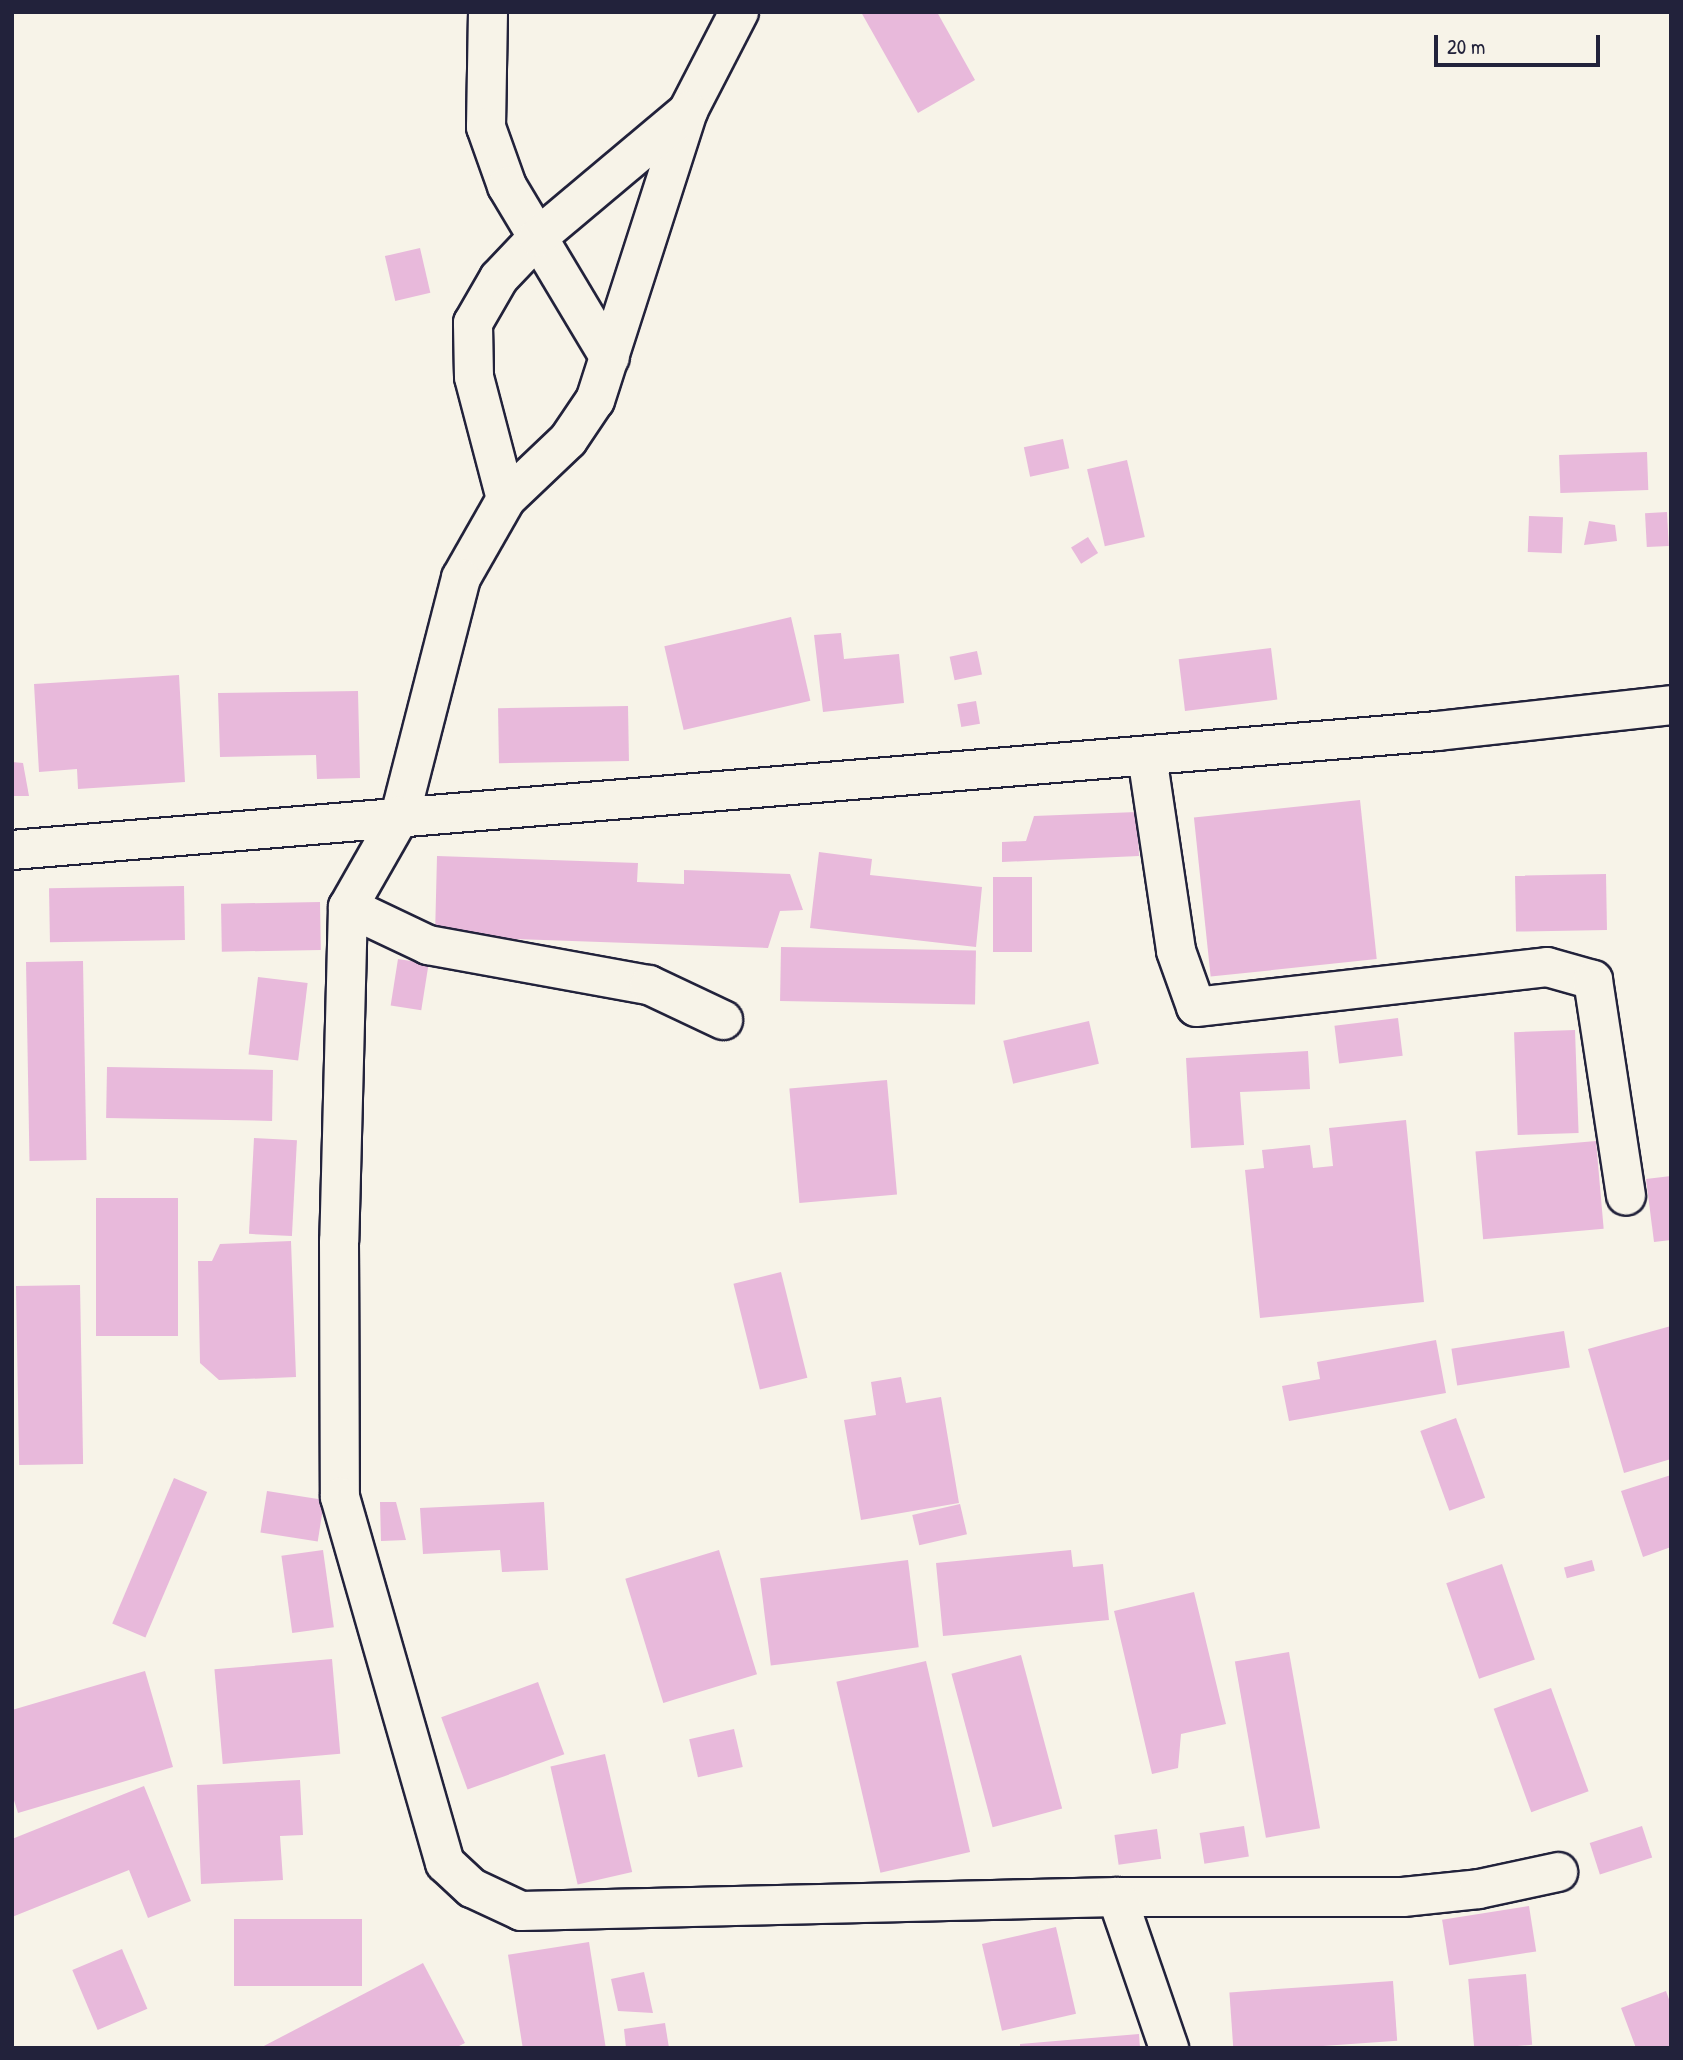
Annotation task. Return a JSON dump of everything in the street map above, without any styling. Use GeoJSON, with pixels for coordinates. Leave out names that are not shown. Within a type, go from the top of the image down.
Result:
{"type":"FeatureCollection","features":[{"type":"Feature","properties":{"kind":"street"},"geometry":{"type":"LineString","coordinates":[[488,12],[485,127],[507,186],[610,358]]}},
{"type":"Feature","properties":{"kind":"street"},"geometry":{"type":"LineString","coordinates":[[739,12],[688,111],[595,400],[568,440],[506,499],[461,578],[400,816],[348,907],[339,1241],[340,1497],[445,1863],[472,1888],[521,1911],[1117,1897],[1404,1897],[1479,1889],[1558,1872]]}},
{"type":"Feature","properties":{"kind":"street"},"geometry":{"type":"LineString","coordinates":[[506,499],[474,377],[474,323],[499,278],[538,237],[688,111]]}},
{"type":"Feature","properties":{"kind":"street"},"geometry":{"type":"LineString","coordinates":[[12,850],[1147,756],[1671,705]]}},
{"type":"Feature","properties":{"kind":"street"},"geometry":{"type":"LineString","coordinates":[[1147,756],[1176,951],[1196,1007],[1547,967],[1593,980],[1626,1195]]}},
{"type":"Feature","properties":{"kind":"street"},"geometry":{"type":"LineString","coordinates":[[348,907],[428,945],[649,985],[723,1020]]}},
{"type":"Feature","properties":{"kind":"street"},"geometry":{"type":"LineString","coordinates":[[1117,1897],[1169,2048]]}},
{"type":"Feature","properties":{"kind":"building"},"geometry":{"type":"Polygon","coordinates":[[[861,12],[937,12],[975,80],[918,113],[861,12]]]}},
{"type":"Feature","properties":{"kind":"building"},"geometry":{"type":"Polygon","coordinates":[[[420,248],[430,293],[395,301],[385,256],[420,248]]]}},
{"type":"Feature","properties":{"kind":"building"},"geometry":{"type":"Polygon","coordinates":[[[1063,439],[1069,468],[1030,477],[1024,447],[1063,439]]]}},
{"type":"Feature","properties":{"kind":"building"},"geometry":{"type":"Polygon","coordinates":[[[1647,452],[1648,490],[1560,493],[1559,455],[1647,452]]]}},
{"type":"Feature","properties":{"kind":"building"},"geometry":{"type":"Polygon","coordinates":[[[1127,460],[1145,537],[1105,546],[1087,469],[1127,460]]]}},
{"type":"Feature","properties":{"kind":"building"},"geometry":{"type":"Polygon","coordinates":[[[1667,512],[1669,546],[1647,547],[1645,513],[1667,512]]]}},
{"type":"Feature","properties":{"kind":"building"},"geometry":{"type":"Polygon","coordinates":[[[1529,516],[1563,517],[1562,553],[1528,552],[1529,516]]]}},
{"type":"Feature","properties":{"kind":"building"},"geometry":{"type":"Polygon","coordinates":[[[1589,521],[1615,525],[1617,541],[1584,545],[1589,521]]]}},
{"type":"Feature","properties":{"kind":"building"},"geometry":{"type":"Polygon","coordinates":[[[1088,537],[1098,553],[1081,564],[1071,548],[1088,537]]]}},
{"type":"Feature","properties":{"kind":"building"},"geometry":{"type":"Polygon","coordinates":[[[791,617],[810,701],[684,730],[664,646],[791,617]]]}},
{"type":"Feature","properties":{"kind":"building"},"geometry":{"type":"Polygon","coordinates":[[[841,633],[844,659],[899,654],[904,703],[823,712],[814,635],[841,633]]]}},
{"type":"Feature","properties":{"kind":"building"},"geometry":{"type":"Polygon","coordinates":[[[1271,648],[1277,700],[1185,711],[1179,659],[1271,648]]]}},
{"type":"Feature","properties":{"kind":"building"},"geometry":{"type":"Polygon","coordinates":[[[977,651],[982,674],[955,680],[950,657],[977,651]]]}},
{"type":"Feature","properties":{"kind":"building"},"geometry":{"type":"Polygon","coordinates":[[[179,675],[185,782],[78,789],[77,769],[39,772],[34,684],[179,675]]]}},
{"type":"Feature","properties":{"kind":"building"},"geometry":{"type":"Polygon","coordinates":[[[358,691],[360,778],[317,779],[316,755],[220,757],[218,693],[358,691]]]}},
{"type":"Feature","properties":{"kind":"building"},"geometry":{"type":"Polygon","coordinates":[[[976,701],[980,724],[961,727],[957,704],[976,701]]]}},
{"type":"Feature","properties":{"kind":"building"},"geometry":{"type":"Polygon","coordinates":[[[628,706],[629,761],[499,763],[498,708],[628,706]]]}},
{"type":"Feature","properties":{"kind":"building"},"geometry":{"type":"Polygon","coordinates":[[[12,762],[23,763],[29,796],[12,796],[12,762]]]}},
{"type":"Feature","properties":{"kind":"building"},"geometry":{"type":"Polygon","coordinates":[[[1360,800],[1377,959],[1211,977],[1194,817],[1360,800]]]}},
{"type":"Feature","properties":{"kind":"building"},"geometry":{"type":"Polygon","coordinates":[[[1137,812],[1139,856],[1002,862],[1002,842],[1026,841],[1034,816],[1137,812]]]}},
{"type":"Feature","properties":{"kind":"building"},"geometry":{"type":"Polygon","coordinates":[[[819,852],[872,859],[870,875],[982,887],[976,947],[810,928],[819,852]]]}},
{"type":"Feature","properties":{"kind":"building"},"geometry":{"type":"Polygon","coordinates":[[[437,856],[638,863],[637,882],[684,884],[684,870],[790,874],[803,910],[780,911],[768,948],[435,936],[437,856]]]}},
{"type":"Feature","properties":{"kind":"building"},"geometry":{"type":"Polygon","coordinates":[[[1606,874],[1607,930],[1516,932],[1515,876],[1606,874]]]}},
{"type":"Feature","properties":{"kind":"building"},"geometry":{"type":"Polygon","coordinates":[[[993,877],[1032,877],[1032,952],[993,952],[993,877]]]}},
{"type":"Feature","properties":{"kind":"building"},"geometry":{"type":"Polygon","coordinates":[[[184,886],[185,940],[50,942],[49,888],[184,886]]]}},
{"type":"Feature","properties":{"kind":"building"},"geometry":{"type":"Polygon","coordinates":[[[320,902],[321,950],[222,952],[221,904],[320,902]]]}},
{"type":"Feature","properties":{"kind":"building"},"geometry":{"type":"Polygon","coordinates":[[[781,947],[976,950],[975,1004],[780,1001],[781,947]]]}},
{"type":"Feature","properties":{"kind":"building"},"geometry":{"type":"Polygon","coordinates":[[[398,959],[429,964],[421,1010],[391,1005],[398,959]]]}},
{"type":"Feature","properties":{"kind":"building"},"geometry":{"type":"Polygon","coordinates":[[[83,961],[86,1160],[29,1161],[26,962],[83,961]]]}},
{"type":"Feature","properties":{"kind":"building"},"geometry":{"type":"Polygon","coordinates":[[[258,977],[308,983],[298,1061],[248,1054],[258,977]]]}},
{"type":"Feature","properties":{"kind":"building"},"geometry":{"type":"Polygon","coordinates":[[[1398,1018],[1403,1056],[1339,1064],[1334,1026],[1398,1018]]]}},
{"type":"Feature","properties":{"kind":"building"},"geometry":{"type":"Polygon","coordinates":[[[1089,1021],[1099,1064],[1013,1084],[1003,1041],[1089,1021]]]}},
{"type":"Feature","properties":{"kind":"building"},"geometry":{"type":"Polygon","coordinates":[[[1575,1030],[1579,1133],[1518,1135],[1514,1032],[1575,1030]]]}},
{"type":"Feature","properties":{"kind":"building"},"geometry":{"type":"Polygon","coordinates":[[[1308,1051],[1310,1089],[1240,1092],[1244,1145],[1191,1148],[1186,1058],[1308,1051]]]}},
{"type":"Feature","properties":{"kind":"building"},"geometry":{"type":"Polygon","coordinates":[[[107,1067],[273,1070],[272,1121],[106,1118],[107,1067]]]}},
{"type":"Feature","properties":{"kind":"building"},"geometry":{"type":"Polygon","coordinates":[[[887,1080],[897,1195],[799,1203],[789,1089],[887,1080]]]}},
{"type":"Feature","properties":{"kind":"building"},"geometry":{"type":"Polygon","coordinates":[[[1406,1120],[1424,1302],[1260,1318],[1245,1170],[1264,1168],[1262,1150],[1310,1145],[1313,1168],[1333,1166],[1329,1128],[1406,1120]]]}},
{"type":"Feature","properties":{"kind":"building"},"geometry":{"type":"Polygon","coordinates":[[[254,1138],[297,1140],[292,1236],[249,1234],[254,1138]]]}},
{"type":"Feature","properties":{"kind":"building"},"geometry":{"type":"Polygon","coordinates":[[[1596,1141],[1604,1229],[1483,1239],[1475,1152],[1596,1141]]]}},
{"type":"Feature","properties":{"kind":"building"},"geometry":{"type":"Polygon","coordinates":[[[1671,1176],[1671,1240],[1654,1242],[1646,1179],[1671,1176]]]}},
{"type":"Feature","properties":{"kind":"building"},"geometry":{"type":"Polygon","coordinates":[[[96,1198],[178,1198],[178,1336],[96,1336],[96,1198]]]}},
{"type":"Feature","properties":{"kind":"building"},"geometry":{"type":"Polygon","coordinates":[[[291,1241],[296,1377],[219,1380],[200,1363],[198,1261],[212,1261],[220,1244],[291,1241]]]}},
{"type":"Feature","properties":{"kind":"building"},"geometry":{"type":"Polygon","coordinates":[[[781,1272],[807,1378],[760,1390],[733,1284],[781,1272]]]}},
{"type":"Feature","properties":{"kind":"building"},"geometry":{"type":"Polygon","coordinates":[[[80,1285],[83,1464],[19,1465],[16,1286],[80,1285]]]}},
{"type":"Feature","properties":{"kind":"building"},"geometry":{"type":"Polygon","coordinates":[[[1671,1326],[1671,1459],[1624,1473],[1588,1349],[1671,1326]]]}},
{"type":"Feature","properties":{"kind":"building"},"geometry":{"type":"Polygon","coordinates":[[[1564,1331],[1570,1368],[1457,1385],[1451,1349],[1564,1331]]]}},
{"type":"Feature","properties":{"kind":"building"},"geometry":{"type":"Polygon","coordinates":[[[1436,1340],[1446,1393],[1289,1421],[1282,1386],[1320,1379],[1317,1362],[1436,1340]]]}},
{"type":"Feature","properties":{"kind":"building"},"geometry":{"type":"Polygon","coordinates":[[[901,1377],[906,1403],[941,1397],[959,1503],[861,1520],[844,1420],[876,1415],[871,1382],[901,1377]]]}},
{"type":"Feature","properties":{"kind":"building"},"geometry":{"type":"Polygon","coordinates":[[[1456,1418],[1485,1498],[1449,1511],[1420,1431],[1456,1418]]]}},
{"type":"Feature","properties":{"kind":"building"},"geometry":{"type":"Polygon","coordinates":[[[1671,1475],[1671,1547],[1643,1557],[1621,1491],[1671,1475]]]}},
{"type":"Feature","properties":{"kind":"building"},"geometry":{"type":"Polygon","coordinates":[[[174,1478],[207,1492],[145,1638],[112,1623],[174,1478]]]}},
{"type":"Feature","properties":{"kind":"building"},"geometry":{"type":"Polygon","coordinates":[[[267,1491],[324,1500],[318,1542],[260,1532],[267,1491]]]}},
{"type":"Feature","properties":{"kind":"building"},"geometry":{"type":"Polygon","coordinates":[[[380,1502],[396,1502],[406,1540],[381,1541],[380,1502]]]}},
{"type":"Feature","properties":{"kind":"building"},"geometry":{"type":"Polygon","coordinates":[[[544,1502],[548,1570],[502,1572],[500,1550],[423,1554],[420,1508],[544,1502]]]}},
{"type":"Feature","properties":{"kind":"building"},"geometry":{"type":"Polygon","coordinates":[[[960,1504],[967,1534],[919,1545],[912,1515],[960,1504]]]}},
{"type":"Feature","properties":{"kind":"building"},"geometry":{"type":"Polygon","coordinates":[[[323,1550],[334,1627],[292,1633],[281,1556],[323,1550]]]}},
{"type":"Feature","properties":{"kind":"building"},"geometry":{"type":"Polygon","coordinates":[[[719,1550],[757,1674],[663,1703],[625,1579],[719,1550]]]}},
{"type":"Feature","properties":{"kind":"building"},"geometry":{"type":"Polygon","coordinates":[[[1071,1550],[1073,1567],[1103,1564],[1109,1620],[943,1636],[936,1563],[1071,1550]]]}},
{"type":"Feature","properties":{"kind":"building"},"geometry":{"type":"Polygon","coordinates":[[[908,1560],[919,1647],[771,1666],[760,1578],[908,1560]]]}},
{"type":"Feature","properties":{"kind":"building"},"geometry":{"type":"Polygon","coordinates":[[[1592,1560],[1595,1571],[1567,1578],[1564,1568],[1592,1560]]]}},
{"type":"Feature","properties":{"kind":"building"},"geometry":{"type":"Polygon","coordinates":[[[1502,1564],[1535,1659],[1479,1679],[1446,1583],[1502,1564]]]}},
{"type":"Feature","properties":{"kind":"building"},"geometry":{"type":"Polygon","coordinates":[[[1194,1592],[1226,1724],[1181,1734],[1178,1768],[1152,1774],[1114,1611],[1194,1592]]]}},
{"type":"Feature","properties":{"kind":"building"},"geometry":{"type":"Polygon","coordinates":[[[1289,1652],[1320,1828],[1266,1838],[1235,1662],[1289,1652]]]}},
{"type":"Feature","properties":{"kind":"building"},"geometry":{"type":"Polygon","coordinates":[[[1021,1655],[1062,1809],[993,1827],[951,1674],[1021,1655]]]}},
{"type":"Feature","properties":{"kind":"building"},"geometry":{"type":"Polygon","coordinates":[[[332,1659],[340,1754],[223,1764],[214,1669],[332,1659]]]}},
{"type":"Feature","properties":{"kind":"building"},"geometry":{"type":"Polygon","coordinates":[[[926,1661],[970,1852],[880,1873],[836,1682],[926,1661]]]}},
{"type":"Feature","properties":{"kind":"building"},"geometry":{"type":"Polygon","coordinates":[[[145,1671],[173,1767],[18,1813],[12,1794],[12,1710],[145,1671]]]}},
{"type":"Feature","properties":{"kind":"building"},"geometry":{"type":"Polygon","coordinates":[[[538,1682],[564,1754],[468,1790],[441,1717],[538,1682]]]}},
{"type":"Feature","properties":{"kind":"building"},"geometry":{"type":"Polygon","coordinates":[[[1551,1688],[1589,1791],[1531,1812],[1494,1709],[1551,1688]]]}},
{"type":"Feature","properties":{"kind":"building"},"geometry":{"type":"Polygon","coordinates":[[[734,1729],[743,1767],[698,1777],[689,1739],[734,1729]]]}},
{"type":"Feature","properties":{"kind":"building"},"geometry":{"type":"Polygon","coordinates":[[[605,1754],[632,1872],[578,1884],[550,1767],[605,1754]]]}},
{"type":"Feature","properties":{"kind":"building"},"geometry":{"type":"Polygon","coordinates":[[[300,1780],[303,1835],[280,1836],[283,1880],[201,1884],[197,1785],[300,1780]]]}},
{"type":"Feature","properties":{"kind":"building"},"geometry":{"type":"Polygon","coordinates":[[[144,1786],[191,1901],[148,1918],[129,1870],[12,1917],[12,1839],[144,1786]]]}},
{"type":"Feature","properties":{"kind":"building"},"geometry":{"type":"Polygon","coordinates":[[[1244,1826],[1249,1857],[1204,1864],[1200,1833],[1244,1826]]]}},
{"type":"Feature","properties":{"kind":"building"},"geometry":{"type":"Polygon","coordinates":[[[1642,1826],[1652,1857],[1600,1874],[1590,1843],[1642,1826]]]}},
{"type":"Feature","properties":{"kind":"building"},"geometry":{"type":"Polygon","coordinates":[[[1157,1829],[1161,1859],[1119,1865],[1114,1835],[1157,1829]]]}},
{"type":"Feature","properties":{"kind":"building"},"geometry":{"type":"Polygon","coordinates":[[[1529,1906],[1536,1951],[1449,1965],[1442,1920],[1529,1906]]]}},
{"type":"Feature","properties":{"kind":"building"},"geometry":{"type":"Polygon","coordinates":[[[234,1919],[362,1919],[362,1986],[234,1986],[234,1919]]]}},
{"type":"Feature","properties":{"kind":"building"},"geometry":{"type":"Polygon","coordinates":[[[1056,1927],[1076,2014],[1002,2031],[982,1944],[1056,1927]]]}},
{"type":"Feature","properties":{"kind":"building"},"geometry":{"type":"Polygon","coordinates":[[[589,1942],[606,2048],[523,2048],[508,1955],[589,1942]]]}},
{"type":"Feature","properties":{"kind":"building"},"geometry":{"type":"Polygon","coordinates":[[[122,1949],[147,2009],[98,2030],[72,1970],[122,1949]]]}},
{"type":"Feature","properties":{"kind":"building"},"geometry":{"type":"Polygon","coordinates":[[[423,1963],[465,2043],[455,2048],[260,2048],[423,1963]]]}},
{"type":"Feature","properties":{"kind":"building"},"geometry":{"type":"Polygon","coordinates":[[[644,1972],[653,2013],[618,2011],[611,1979],[644,1972]]]}},
{"type":"Feature","properties":{"kind":"building"},"geometry":{"type":"Polygon","coordinates":[[[1526,1974],[1532,2045],[1474,2048],[1468,1979],[1526,1974]]]}},
{"type":"Feature","properties":{"kind":"building"},"geometry":{"type":"Polygon","coordinates":[[[1393,1981],[1397,2041],[1295,2048],[1233,2048],[1229,1992],[1393,1981]]]}},
{"type":"Feature","properties":{"kind":"building"},"geometry":{"type":"Polygon","coordinates":[[[1666,1991],[1671,2005],[1671,2048],[1636,2048],[1621,2008],[1666,1991]]]}},
{"type":"Feature","properties":{"kind":"building"},"geometry":{"type":"Polygon","coordinates":[[[665,2023],[669,2048],[626,2048],[624,2029],[665,2023]]]}},
{"type":"Feature","properties":{"kind":"building"},"geometry":{"type":"Polygon","coordinates":[[[1139,2034],[1140,2048],[1020,2048],[1020,2044],[1139,2034]]]}}]}
